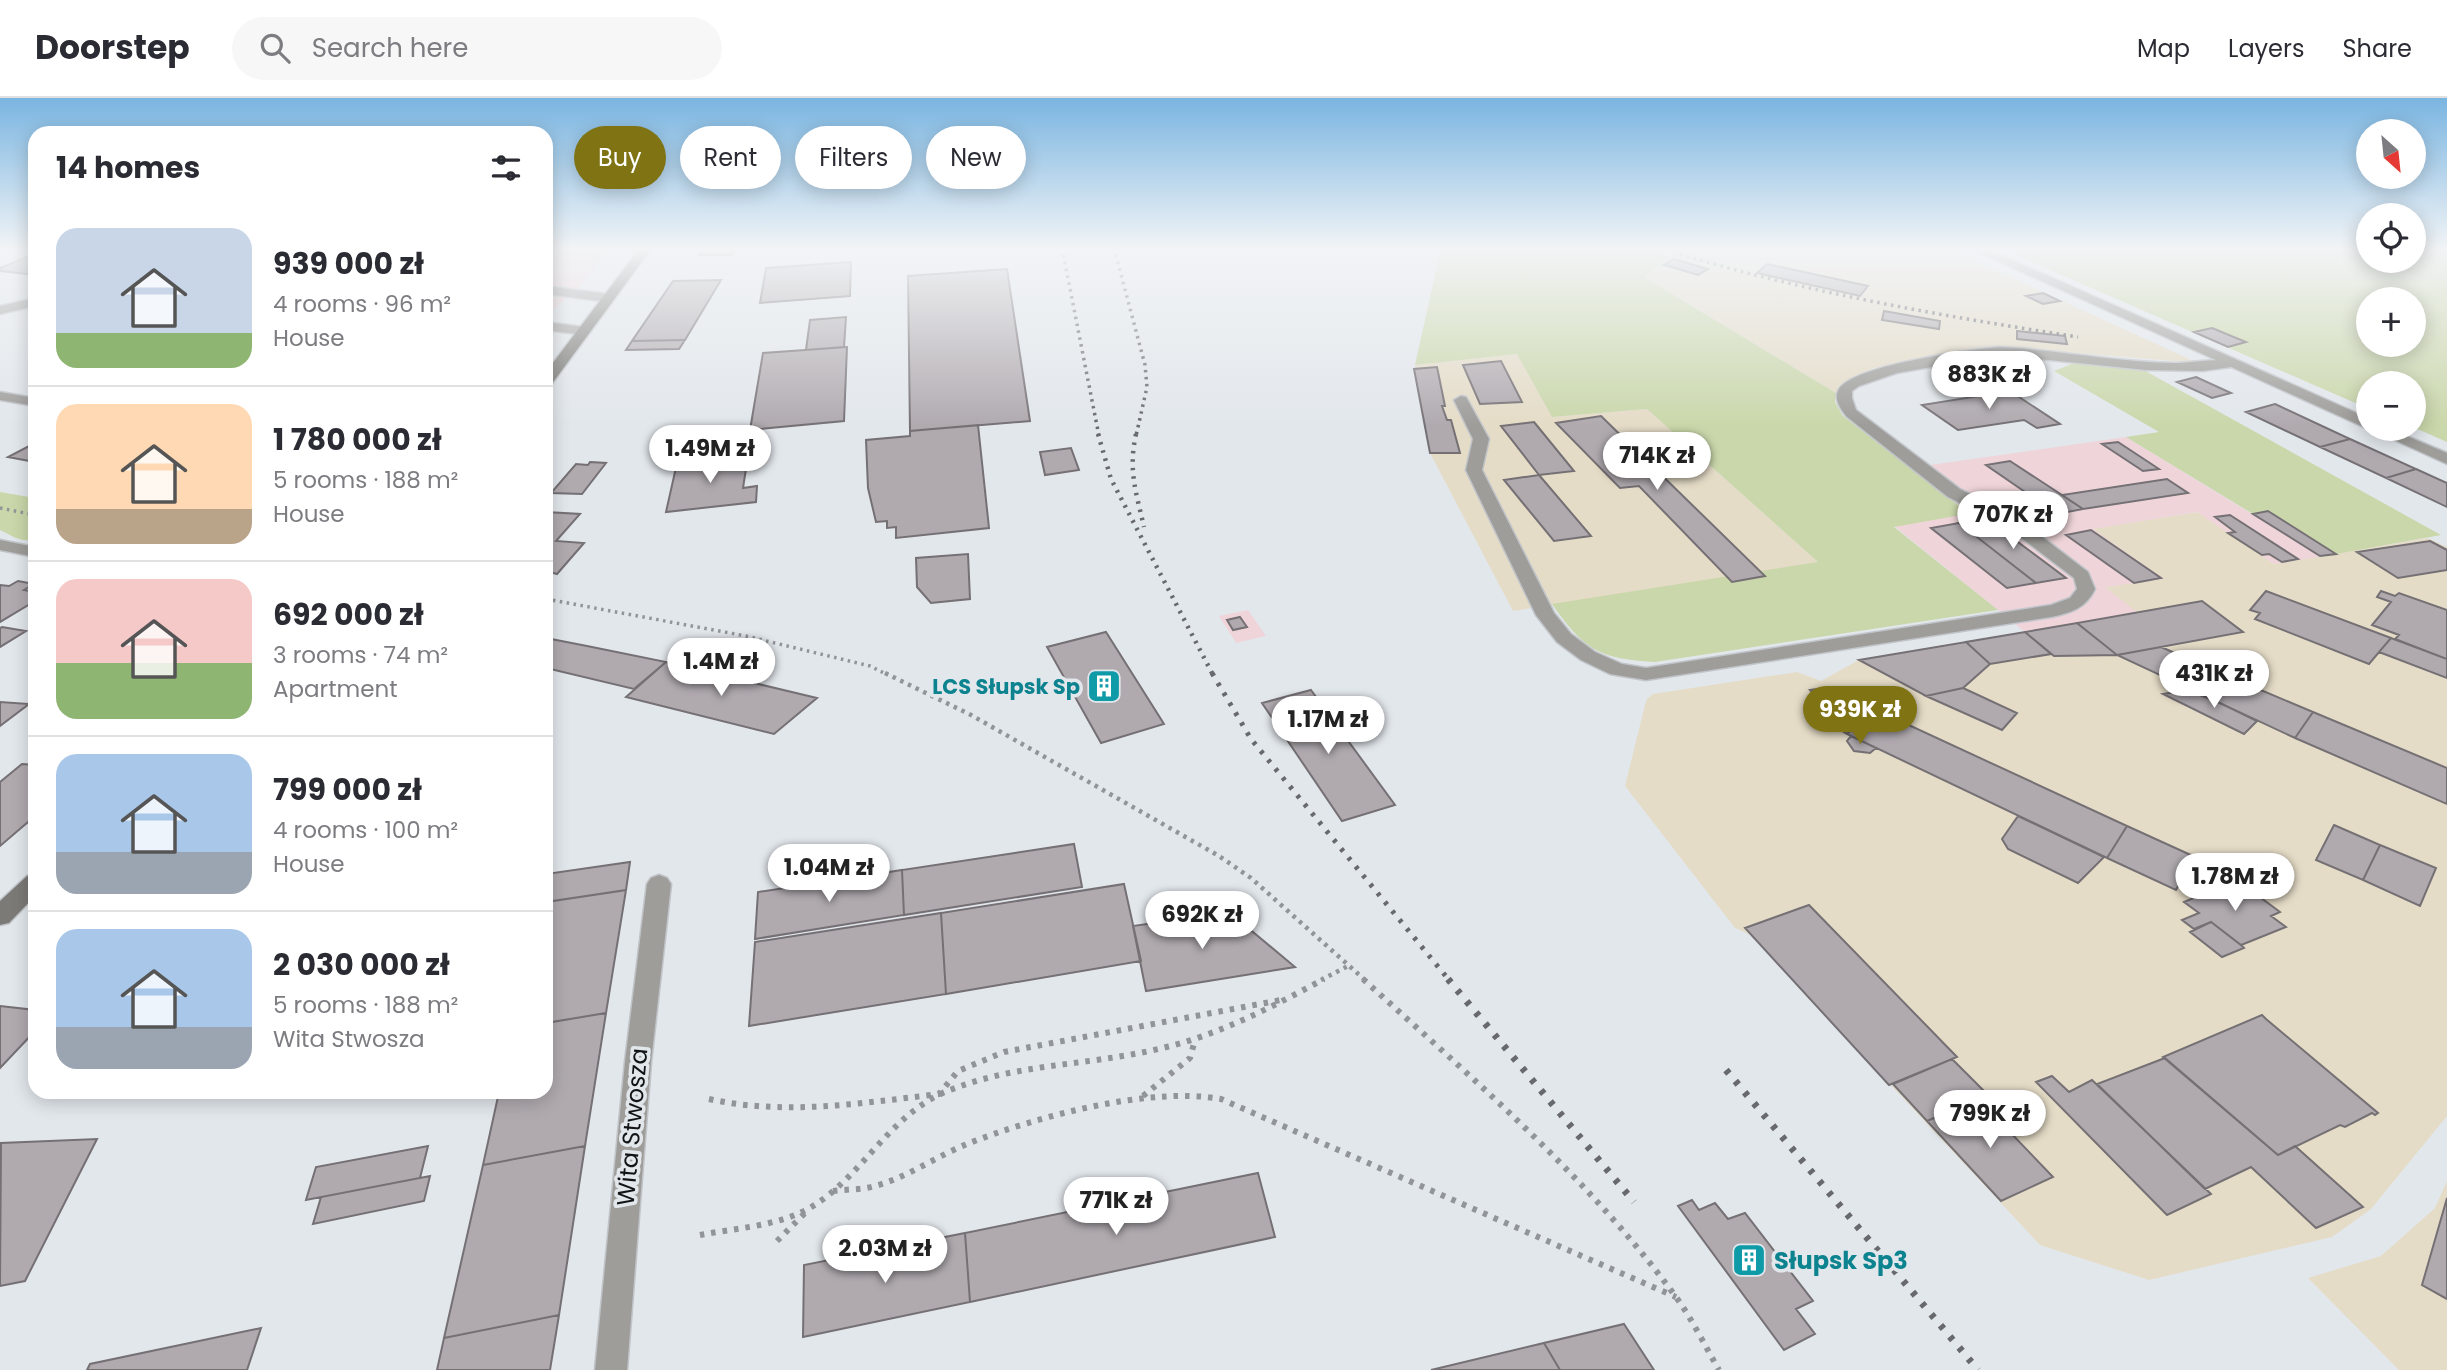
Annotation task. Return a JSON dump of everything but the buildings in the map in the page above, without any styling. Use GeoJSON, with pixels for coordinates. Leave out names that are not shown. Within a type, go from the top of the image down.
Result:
{"type":"FeatureCollection","features":[{"type":"Feature","properties":{"kind":"street"},"geometry":{"type":"LineString","coordinates":[[553,372],[601,307]]}},
{"type":"Feature","properties":{"kind":"street"},"geometry":{"type":"LineString","coordinates":[[2107,307],[2356,419]]}},
{"type":"Feature","properties":{"kind":"street"},"geometry":{"type":"LineString","coordinates":[[553,327],[583,331]]}},
{"type":"Feature","properties":{"kind":"street"},"geometry":{"type":"LineString","coordinates":[[1461,400],[1481,439],[1474,470],[1545,615],[1564,638],[1588,656],[1617,670],[1646,674],[2051,611],[2075,604],[2083,598],[2086,589],[2082,576],[2013,523],[1954,493],[1858,421],[1843,398],[1845,389],[1851,383],[1874,373],[1991,352],[2182,367],[2231,363]]}},
{"type":"Feature","properties":{"kind":"street"},"geometry":{"type":"LineString","coordinates":[[0,396],[28,401]]}},
{"type":"Feature","properties":{"kind":"street"},"geometry":{"type":"LineString","coordinates":[[2406,441],[2447,459]]}},
{"type":"Feature","properties":{"kind":"street"},"geometry":{"type":"LineString","coordinates":[[0,545],[28,551]]}},
{"type":"Feature","properties":{"kind":"street","name":"Wita Stwosza"},"geometry":{"type":"LineString","coordinates":[[611,1370],[638,1062],[659,884]]}},
{"type":"Feature","properties":{"kind":"street"},"geometry":{"type":"LineString","coordinates":[[0,916],[28,890]]}},
{"type":"Feature","properties":{"kind":"path"},"geometry":{"type":"LineString","coordinates":[[0,508],[28,514]]}},
{"type":"Feature","properties":{"kind":"path"},"geometry":{"type":"LineString","coordinates":[[553,600],[746,636],[870,666],[971,715],[1184,834],[1251,878],[1485,1089],[1608,1214],[1677,1298],[1719,1370]]}},
{"type":"Feature","properties":{"kind":"path"},"geometry":{"type":"LineString","coordinates":[[709,1099],[733,1106],[782,1110],[939,1094],[1008,1073],[1156,1050],[1195,1040],[1242,1023],[1348,966]]}},
{"type":"Feature","properties":{"kind":"path"},"geometry":{"type":"LineString","coordinates":[[777,1241],[810,1208],[862,1164],[880,1140],[904,1116],[939,1094],[943,1085],[958,1071],[979,1060],[1004,1052],[1286,999]]}},
{"type":"Feature","properties":{"kind":"path"},"geometry":{"type":"LineString","coordinates":[[1142,1097],[1190,1058],[1195,1040]]}},
{"type":"Feature","properties":{"kind":"path"},"geometry":{"type":"LineString","coordinates":[[833,1191],[876,1186],[967,1144],[1019,1126],[1142,1097],[1199,1095],[1221,1099],[1677,1298]]}},
{"type":"Feature","properties":{"kind":"path"},"geometry":{"type":"LineString","coordinates":[[700,1235],[810,1208]]}},
{"type":"Feature","properties":{"kind":"shaded area"},"geometry":{"type":"Polygon","coordinates":[[[1695,307],[2077,307],[2198,363],[1990,346],[1874,368],[1848,380],[1836,393],[1695,307]]]}},
{"type":"Feature","properties":{"kind":"shaded area"},"geometry":{"type":"Polygon","coordinates":[[[1518,354],[1552,417],[1647,409],[1819,563],[1513,611],[1430,453],[1415,365],[1518,354]]]}},
{"type":"Feature","properties":{"kind":"shaded area"},"geometry":{"type":"Polygon","coordinates":[[[2126,437],[2252,514],[2268,511],[2336,554],[2274,564],[2197,512],[2093,529],[2164,579],[2105,587],[2138,613],[2025,632],[1894,526],[1976,512],[1958,505],[1909,468],[2126,437]]]}},
{"type":"Feature","properties":{"kind":"shaded area"},"geometry":{"type":"Polygon","coordinates":[[[2198,512],[2274,564],[2428,538],[2447,547],[2447,1116],[2371,1209],[2332,1237],[2149,1280],[2040,1245],[1751,935],[1735,928],[1625,786],[1645,705],[1653,694],[1797,672],[1821,681],[1859,660],[2137,613],[2104,587],[2163,579],[2091,529],[2198,512]]]}},
{"type":"Feature","properties":{"kind":"shaded area"},"geometry":{"type":"Polygon","coordinates":[[[1248,610],[1266,636],[1236,643],[1219,616],[1248,610]]]}},
{"type":"Feature","properties":{"kind":"shaded area"},"geometry":{"type":"Polygon","coordinates":[[[2447,1181],[2447,1370],[2399,1370],[2308,1278],[2381,1256],[2435,1208],[2447,1181]]]}},
{"type":"Feature","properties":{"kind":"green space"},"geometry":{"type":"Polygon","coordinates":[[[1428,307],[1694,307],[1836,393],[1835,402],[1843,416],[1958,505],[1978,512],[1894,527],[1998,610],[1655,662],[1620,658],[1595,649],[1574,632],[1552,604],[1818,562],[1647,409],[1552,417],[1517,354],[1415,365],[1428,307]]]}},
{"type":"Feature","properties":{"kind":"green space"},"geometry":{"type":"Polygon","coordinates":[[[2136,307],[2356,307],[2356,357],[2426,357],[2426,307],[2447,307],[2447,442],[2426,433],[2426,371],[2356,371],[2356,403],[2136,307]]]}},
{"type":"Feature","properties":{"kind":"green space"},"geometry":{"type":"Polygon","coordinates":[[[2077,362],[2140,368],[2441,535],[2336,554],[2269,511],[2253,514],[2126,437],[2159,432],[2054,371],[2077,362]]]}},
{"type":"Feature","properties":{"kind":"green space"},"geometry":{"type":"Polygon","coordinates":[[[0,492],[28,497],[28,540],[13,537],[0,530],[0,492]]]}},
{"type":"Feature","properties":{"kind":"railway"},"geometry":{"type":"LineString","coordinates":[[1074,307],[1099,436]]}},
{"type":"Feature","properties":{"kind":"railway"},"geometry":{"type":"LineString","coordinates":[[1130,307],[1145,365],[1147,387],[1136,436]]}},
{"type":"Feature","properties":{"kind":"railway"},"geometry":{"type":"LineString","coordinates":[[1906,307],[2078,337]]}},
{"type":"Feature","properties":{"kind":"railway"},"geometry":{"type":"LineString","coordinates":[[1098,434],[1111,479],[1213,675]]}},
{"type":"Feature","properties":{"kind":"railway"},"geometry":{"type":"LineString","coordinates":[[1136,434],[1133,470],[1144,527]]}},
{"type":"Feature","properties":{"kind":"railway"},"geometry":{"type":"LineString","coordinates":[[1212,673],[1251,739],[1449,980]]}},
{"type":"Feature","properties":{"kind":"railway"},"geometry":{"type":"LineString","coordinates":[[1448,979],[1634,1202]]}},
{"type":"Feature","properties":{"kind":"railway"},"geometry":{"type":"LineString","coordinates":[[1726,1070],[1978,1370]]}},
{"type":"Feature","properties":{"kind":"place","name":"LCS Słupsk Sp"},"geometry":{"type":"Point","coordinates":[1104,686]}},
{"type":"Feature","properties":{"kind":"place","name":"Słupsk Sp3"},"geometry":{"type":"Point","coordinates":[1749,1260]}}]}
